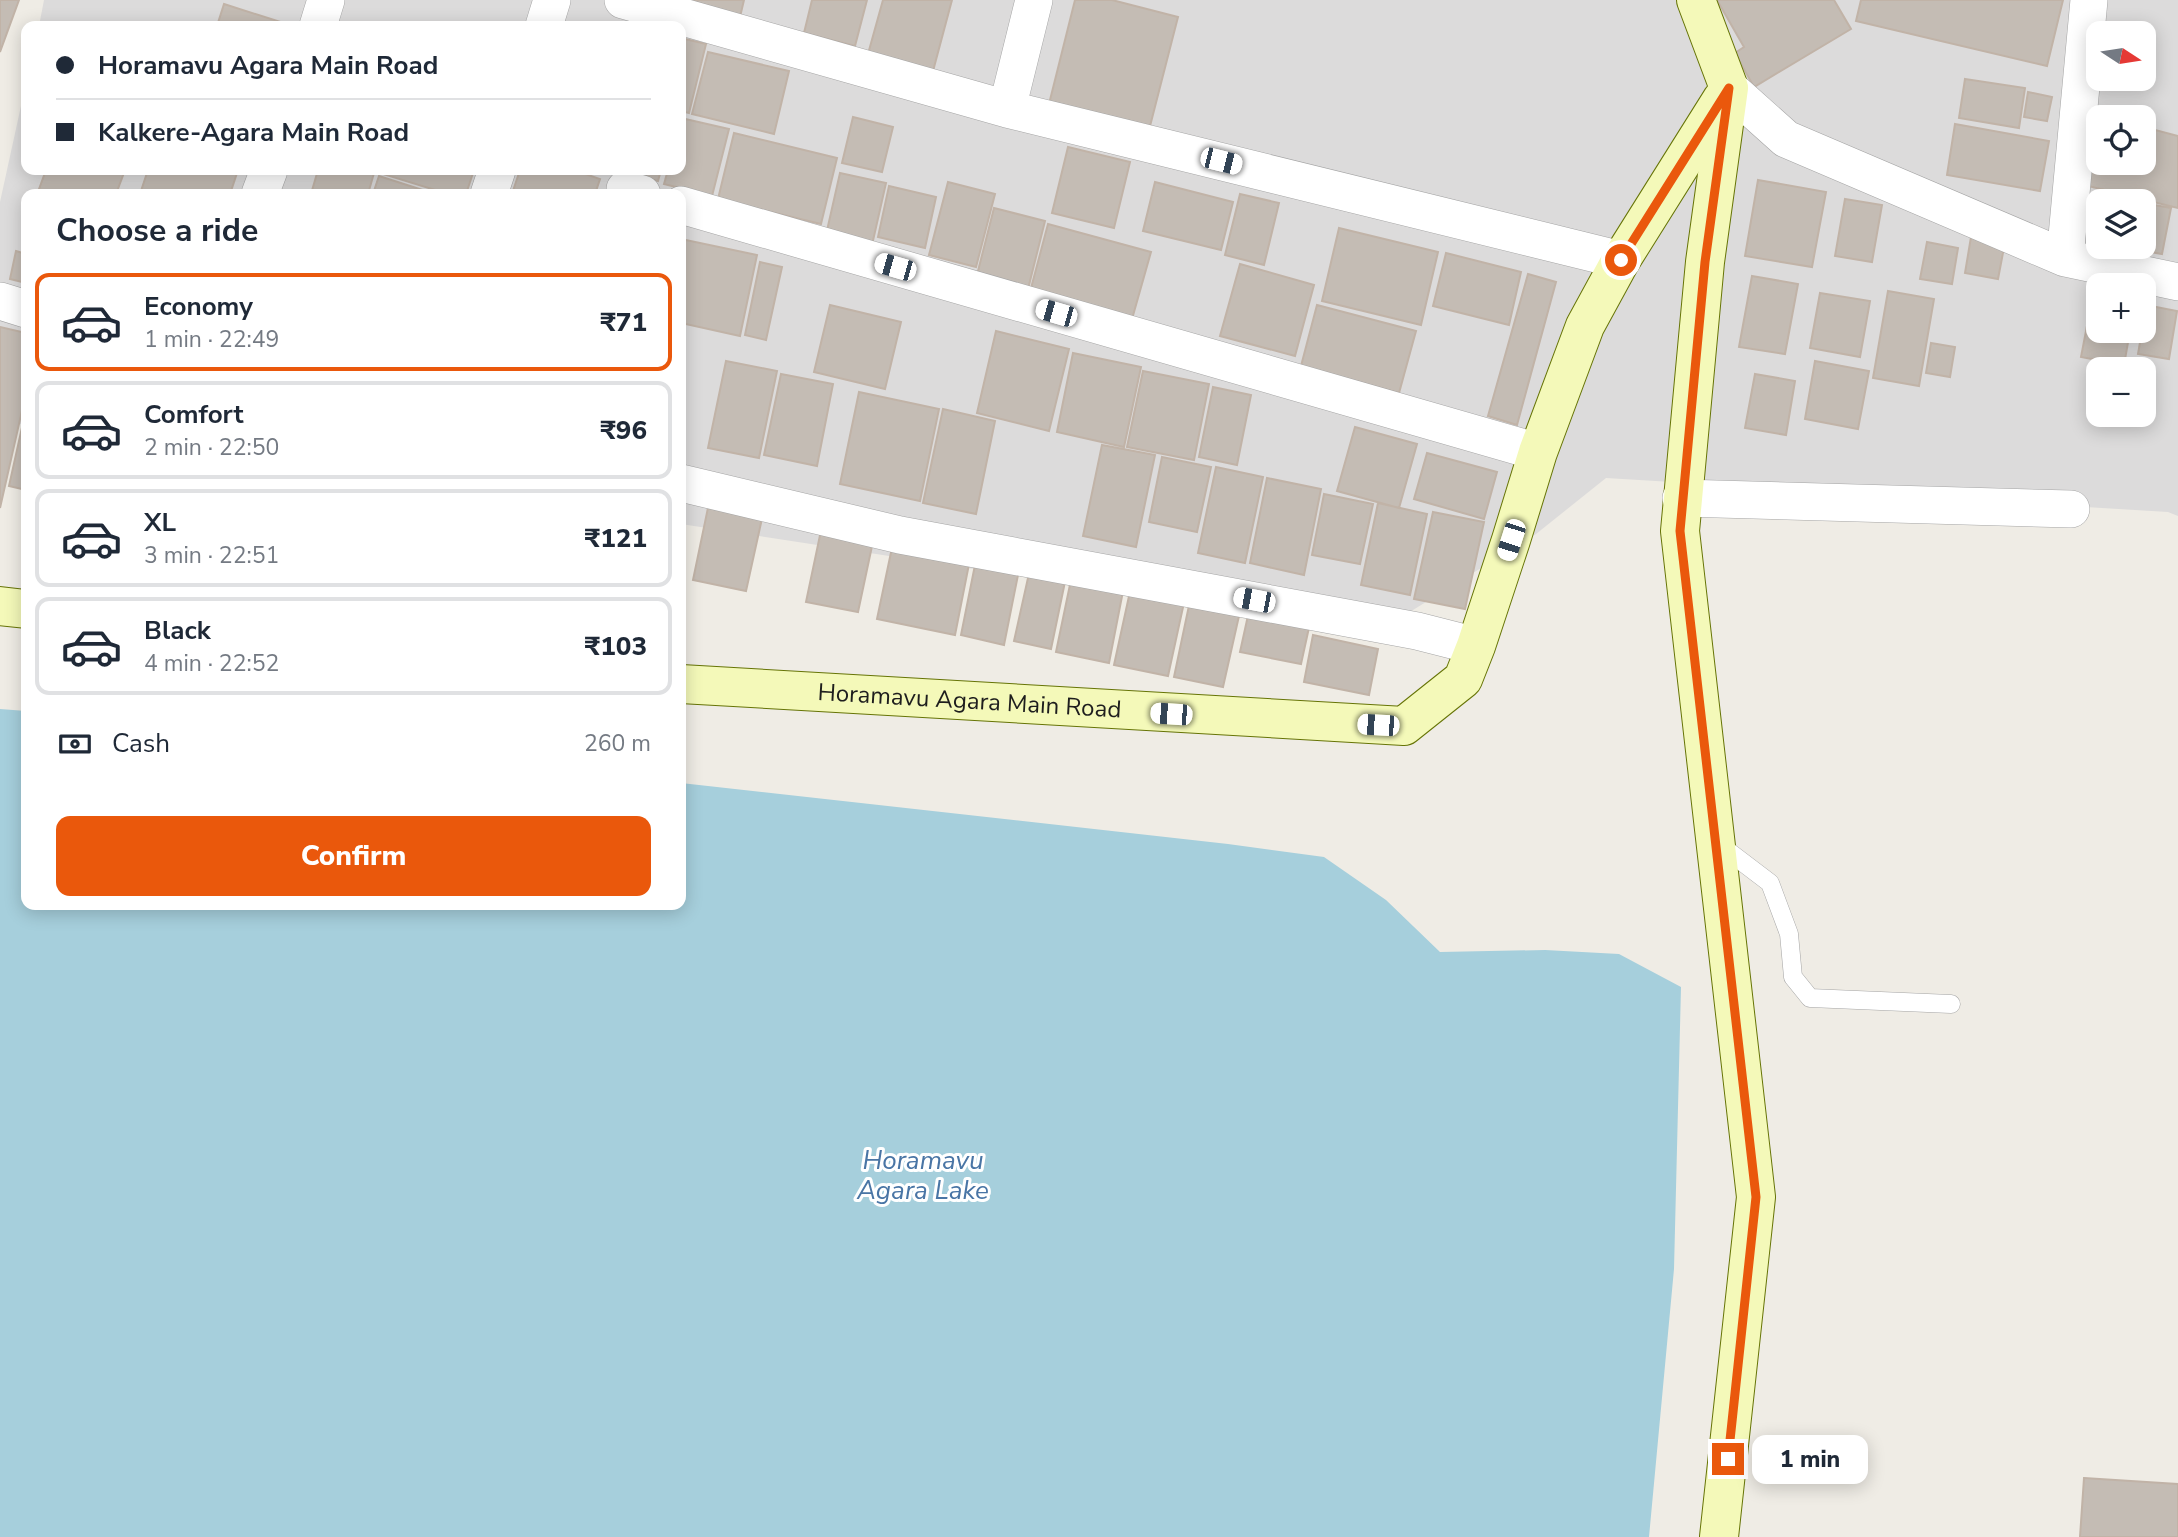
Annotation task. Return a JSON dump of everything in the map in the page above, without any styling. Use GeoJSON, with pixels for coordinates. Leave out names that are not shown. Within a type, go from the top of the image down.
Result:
{"type":"FeatureCollection","features":[{"type":"Feature","properties":{"kind":"street"},"geometry":{"type":"LineString","coordinates":[[320,21],[327,0]]}},
{"type":"Feature","properties":{"kind":"street"},"geometry":{"type":"LineString","coordinates":[[546,21],[552,0]]}},
{"type":"Feature","properties":{"kind":"street"},"geometry":{"type":"LineString","coordinates":[[622,0],[1007,109],[1621,260]]}},
{"type":"Feature","properties":{"kind":"street"},"geometry":{"type":"LineString","coordinates":[[1007,109],[1034,0]]}},
{"type":"Feature","properties":{"kind":"street"},"geometry":{"type":"LineString","coordinates":[[1696,0],[1729,88],[1786,139],[2065,258],[2173,286]]}},
{"type":"Feature","properties":{"kind":"street"},"geometry":{"type":"LineString","coordinates":[[2065,258],[2089,0]]}},
{"type":"Feature","properties":{"kind":"street"},"geometry":{"type":"LineString","coordinates":[[1719,1537],[1756,1197],[1680,531],[1705,262],[1729,88]]}},
{"type":"Feature","properties":{"kind":"street","name":"Horamavu Agara Main Road"},"geometry":{"type":"LineString","coordinates":[[686,684],[1404,726],[1463,678],[1476,646],[1538,452],[1586,326],[1621,260],[1729,88]]}},
{"type":"Feature","properties":{"kind":"street"},"geometry":{"type":"LineString","coordinates":[[686,206],[1538,452]]}},
{"type":"Feature","properties":{"kind":"street"},"geometry":{"type":"LineString","coordinates":[[0,301],[21,307]]}},
{"type":"Feature","properties":{"kind":"street"},"geometry":{"type":"LineString","coordinates":[[686,484],[900,535],[1417,631],[1476,646]]}},
{"type":"Feature","properties":{"kind":"street"},"geometry":{"type":"LineString","coordinates":[[1681,498],[2071,509]]}},
{"type":"Feature","properties":{"kind":"street"},"geometry":{"type":"LineString","coordinates":[[0,606],[21,608]]}},
{"type":"Feature","properties":{"kind":"lane"},"geometry":{"type":"LineString","coordinates":[[1715,841],[1770,883],[1789,934],[1793,978],[1810,998],[1951,1004]]}},
{"type":"Feature","properties":{"kind":"shaded area"},"geometry":{"type":"Polygon","coordinates":[[[44,0],[2178,0],[2178,516],[2168,512],[1606,478],[1536,534],[1379,631],[686,525],[686,189],[21,189],[21,424],[0,421],[0,202],[21,106],[21,175],[686,175],[686,21],[40,21],[44,0]]]}},
{"type":"Feature","properties":{"kind":"water","name":"Horamavu Agara Lake"},"geometry":{"type":"Polygon","coordinates":[[[0,709],[21,711],[21,910],[686,910],[686,784],[1324,857],[1386,900],[1440,952],[1545,950],[1619,954],[1681,987],[1674,1269],[1649,1537],[0,1537],[0,709]]]}},
{"type":"Feature","properties":{"kind":"building"},"geometry":{"type":"Polygon","coordinates":[[[0,0],[19,0],[0,52],[0,0]]]}},
{"type":"Feature","properties":{"kind":"building"},"geometry":{"type":"Polygon","coordinates":[[[690,0],[744,0],[740,17],[690,0]]]}},
{"type":"Feature","properties":{"kind":"building"},"geometry":{"type":"Polygon","coordinates":[[[812,0],[867,0],[855,46],[804,33],[812,0]]]}},
{"type":"Feature","properties":{"kind":"building"},"geometry":{"type":"Polygon","coordinates":[[[883,0],[952,0],[933,71],[868,54],[883,0]]]}},
{"type":"Feature","properties":{"kind":"building"},"geometry":{"type":"Polygon","coordinates":[[[1075,0],[1112,0],[1178,17],[1149,130],[1049,104],[1075,0]]]}},
{"type":"Feature","properties":{"kind":"building"},"geometry":{"type":"Polygon","coordinates":[[[1717,0],[1834,0],[1851,29],[1754,87],[1735,53],[1744,47],[1717,0]]]}},
{"type":"Feature","properties":{"kind":"building"},"geometry":{"type":"Polygon","coordinates":[[[1861,0],[2063,0],[2047,66],[1856,21],[1861,0]]]}},
{"type":"Feature","properties":{"kind":"building"},"geometry":{"type":"Polygon","coordinates":[[[224,4],[277,21],[219,21],[224,4]]]}},
{"type":"Feature","properties":{"kind":"building"},"geometry":{"type":"Polygon","coordinates":[[[686,39],[706,44],[689,113],[686,112],[686,39]]]}},
{"type":"Feature","properties":{"kind":"building"},"geometry":{"type":"Polygon","coordinates":[[[708,52],[789,71],[774,134],[692,114],[708,52]]]}},
{"type":"Feature","properties":{"kind":"building"},"geometry":{"type":"Polygon","coordinates":[[[1965,79],[2025,88],[2019,128],[1959,118],[1965,79]]]}},
{"type":"Feature","properties":{"kind":"building"},"geometry":{"type":"Polygon","coordinates":[[[2028,92],[2052,97],[2047,121],[2024,117],[2028,92]]]}},
{"type":"Feature","properties":{"kind":"building"},"geometry":{"type":"Polygon","coordinates":[[[853,117],[893,127],[882,172],[842,163],[853,117]]]}},
{"type":"Feature","properties":{"kind":"building"},"geometry":{"type":"Polygon","coordinates":[[[686,119],[729,129],[712,196],[664,184],[667,175],[686,175],[686,119]]]}},
{"type":"Feature","properties":{"kind":"building"},"geometry":{"type":"Polygon","coordinates":[[[1955,124],[2049,141],[2040,191],[1947,175],[1955,124]]]}},
{"type":"Feature","properties":{"kind":"building"},"geometry":{"type":"Polygon","coordinates":[[[2156,130],[2178,136],[2178,208],[2156,203],[2156,189],[2100,189],[2080,184],[2086,158],[2086,175],[2156,175],[2156,130]]]}},
{"type":"Feature","properties":{"kind":"building"},"geometry":{"type":"Polygon","coordinates":[[[734,133],[837,158],[821,224],[718,199],[734,133]]]}},
{"type":"Feature","properties":{"kind":"building"},"geometry":{"type":"Polygon","coordinates":[[[1068,147],[1130,162],[1114,228],[1052,213],[1068,147]]]}},
{"type":"Feature","properties":{"kind":"building"},"geometry":{"type":"Polygon","coordinates":[[[840,173],[886,183],[872,245],[826,235],[840,173]]]}},
{"type":"Feature","properties":{"kind":"building"},"geometry":{"type":"Polygon","coordinates":[[[44,175],[123,175],[118,189],[39,189],[44,175]]]}},
{"type":"Feature","properties":{"kind":"building"},"geometry":{"type":"Polygon","coordinates":[[[146,175],[236,175],[232,189],[142,189],[146,175]]]}},
{"type":"Feature","properties":{"kind":"building"},"geometry":{"type":"Polygon","coordinates":[[[317,175],[373,175],[369,189],[312,189],[317,175]]]}},
{"type":"Feature","properties":{"kind":"building"},"geometry":{"type":"Polygon","coordinates":[[[386,175],[472,175],[468,189],[432,189],[386,175]]]}},
{"type":"Feature","properties":{"kind":"building"},"geometry":{"type":"Polygon","coordinates":[[[518,175],[588,175],[600,179],[597,189],[514,189],[518,175]]]}},
{"type":"Feature","properties":{"kind":"building"},"geometry":{"type":"Polygon","coordinates":[[[633,175],[660,175],[658,181],[633,175]]]}},
{"type":"Feature","properties":{"kind":"building"},"geometry":{"type":"Polygon","coordinates":[[[379,176],[419,189],[375,189],[379,176]]]}},
{"type":"Feature","properties":{"kind":"building"},"geometry":{"type":"Polygon","coordinates":[[[1758,180],[1826,192],[1812,267],[1745,256],[1758,180]]]}},
{"type":"Feature","properties":{"kind":"building"},"geometry":{"type":"Polygon","coordinates":[[[948,182],[995,194],[976,267],[929,255],[948,182]]]}},
{"type":"Feature","properties":{"kind":"building"},"geometry":{"type":"Polygon","coordinates":[[[1155,182],[1233,202],[1221,250],[1143,231],[1155,182]]]}},
{"type":"Feature","properties":{"kind":"building"},"geometry":{"type":"Polygon","coordinates":[[[889,186],[936,197],[925,248],[878,237],[889,186]]]}},
{"type":"Feature","properties":{"kind":"building"},"geometry":{"type":"Polygon","coordinates":[[[1240,194],[1279,203],[1264,265],[1225,255],[1240,194]]]}},
{"type":"Feature","properties":{"kind":"building"},"geometry":{"type":"Polygon","coordinates":[[[1845,199],[1882,205],[1872,262],[1835,256],[1845,199]]]}},
{"type":"Feature","properties":{"kind":"building"},"geometry":{"type":"Polygon","coordinates":[[[2156,205],[2171,208],[2162,254],[2156,253],[2156,205]]]}},
{"type":"Feature","properties":{"kind":"building"},"geometry":{"type":"Polygon","coordinates":[[[994,208],[1045,221],[1028,289],[977,275],[994,208]]]}},
{"type":"Feature","properties":{"kind":"building"},"geometry":{"type":"Polygon","coordinates":[[[1048,224],[1151,252],[1132,319],[1030,292],[1048,224]]]}},
{"type":"Feature","properties":{"kind":"building"},"geometry":{"type":"Polygon","coordinates":[[[1339,228],[1438,252],[1421,325],[1322,301],[1339,228]]]}},
{"type":"Feature","properties":{"kind":"building"},"geometry":{"type":"Polygon","coordinates":[[[1972,231],[2006,237],[1998,279],[1965,273],[1972,231]]]}},
{"type":"Feature","properties":{"kind":"building"},"geometry":{"type":"Polygon","coordinates":[[[686,240],[757,255],[740,336],[686,324],[686,240]]]}},
{"type":"Feature","properties":{"kind":"building"},"geometry":{"type":"Polygon","coordinates":[[[1927,242],[1958,248],[1952,284],[1920,279],[1927,242]]]}},
{"type":"Feature","properties":{"kind":"building"},"geometry":{"type":"Polygon","coordinates":[[[16,251],[21,252],[21,282],[10,279],[16,251]]]}},
{"type":"Feature","properties":{"kind":"building"},"geometry":{"type":"Polygon","coordinates":[[[1446,253],[1521,272],[1509,325],[1433,306],[1446,253]]]}},
{"type":"Feature","properties":{"kind":"building"},"geometry":{"type":"Polygon","coordinates":[[[760,262],[782,267],[766,340],[745,335],[760,262]]]}},
{"type":"Feature","properties":{"kind":"building"},"geometry":{"type":"Polygon","coordinates":[[[1240,264],[1314,285],[1295,356],[1220,336],[1240,264]]]}},
{"type":"Feature","properties":{"kind":"building"},"geometry":{"type":"Polygon","coordinates":[[[1528,274],[1556,282],[1517,425],[1488,416],[1528,274]]]}},
{"type":"Feature","properties":{"kind":"building"},"geometry":{"type":"Polygon","coordinates":[[[1752,276],[1798,284],[1785,354],[1739,347],[1752,276]]]}},
{"type":"Feature","properties":{"kind":"building"},"geometry":{"type":"Polygon","coordinates":[[[1888,291],[1934,299],[1919,386],[1873,378],[1888,291]]]}},
{"type":"Feature","properties":{"kind":"building"},"geometry":{"type":"Polygon","coordinates":[[[1820,293],[1870,301],[1860,357],[1810,348],[1820,293]]]}},
{"type":"Feature","properties":{"kind":"building"},"geometry":{"type":"Polygon","coordinates":[[[830,305],[901,322],[885,389],[814,372],[830,305]]]}},
{"type":"Feature","properties":{"kind":"building"},"geometry":{"type":"Polygon","coordinates":[[[1317,305],[1416,331],[1399,393],[1301,366],[1317,305]]]}},
{"type":"Feature","properties":{"kind":"building"},"geometry":{"type":"Polygon","coordinates":[[[2156,307],[2177,311],[2169,359],[2138,354],[2140,343],[2156,343],[2156,307]]]}},
{"type":"Feature","properties":{"kind":"building"},"geometry":{"type":"Polygon","coordinates":[[[0,327],[21,332],[21,415],[0,508],[0,327]]]}},
{"type":"Feature","properties":{"kind":"building"},"geometry":{"type":"Polygon","coordinates":[[[996,331],[1069,349],[1049,431],[977,413],[996,331]]]}},
{"type":"Feature","properties":{"kind":"building"},"geometry":{"type":"Polygon","coordinates":[[[2086,331],[2086,343],[2128,343],[2125,357],[2081,357],[2086,331]]]}},
{"type":"Feature","properties":{"kind":"building"},"geometry":{"type":"Polygon","coordinates":[[[1931,343],[1955,347],[1950,377],[1926,373],[1931,343]]]}},
{"type":"Feature","properties":{"kind":"building"},"geometry":{"type":"Polygon","coordinates":[[[1073,353],[1141,367],[1124,447],[1057,432],[1073,353]]]}},
{"type":"Feature","properties":{"kind":"building"},"geometry":{"type":"Polygon","coordinates":[[[726,361],[777,371],[759,458],[708,448],[726,361]]]}},
{"type":"Feature","properties":{"kind":"building"},"geometry":{"type":"Polygon","coordinates":[[[1815,361],[1869,371],[1858,429],[1805,419],[1815,361]]]}},
{"type":"Feature","properties":{"kind":"building"},"geometry":{"type":"Polygon","coordinates":[[[1143,371],[1209,384],[1194,460],[1127,447],[1143,371]]]}},
{"type":"Feature","properties":{"kind":"building"},"geometry":{"type":"Polygon","coordinates":[[[781,374],[833,384],[817,466],[764,455],[781,374]]]}},
{"type":"Feature","properties":{"kind":"building"},"geometry":{"type":"Polygon","coordinates":[[[1755,374],[1795,381],[1786,435],[1745,428],[1755,374]]]}},
{"type":"Feature","properties":{"kind":"building"},"geometry":{"type":"Polygon","coordinates":[[[1213,387],[1251,395],[1237,465],[1199,457],[1213,387]]]}},
{"type":"Feature","properties":{"kind":"building"},"geometry":{"type":"Polygon","coordinates":[[[859,392],[939,409],[920,501],[840,484],[859,392]]]}},
{"type":"Feature","properties":{"kind":"building"},"geometry":{"type":"Polygon","coordinates":[[[943,409],[995,421],[976,514],[923,503],[943,409]]]}},
{"type":"Feature","properties":{"kind":"building"},"geometry":{"type":"Polygon","coordinates":[[[1355,427],[1417,444],[1399,508],[1337,491],[1355,427]]]}},
{"type":"Feature","properties":{"kind":"building"},"geometry":{"type":"Polygon","coordinates":[[[21,432],[21,489],[9,486],[21,432]]]}},
{"type":"Feature","properties":{"kind":"building"},"geometry":{"type":"Polygon","coordinates":[[[1102,445],[1155,455],[1136,547],[1083,536],[1102,445]]]}},
{"type":"Feature","properties":{"kind":"building"},"geometry":{"type":"Polygon","coordinates":[[[1427,453],[1497,472],[1484,519],[1414,499],[1427,453]]]}},
{"type":"Feature","properties":{"kind":"building"},"geometry":{"type":"Polygon","coordinates":[[[1162,457],[1211,467],[1197,532],[1149,522],[1162,457]]]}},
{"type":"Feature","properties":{"kind":"building"},"geometry":{"type":"Polygon","coordinates":[[[1216,467],[1263,477],[1245,563],[1198,553],[1216,467]]]}},
{"type":"Feature","properties":{"kind":"building"},"geometry":{"type":"Polygon","coordinates":[[[1267,478],[1321,489],[1304,575],[1250,563],[1267,478]]]}},
{"type":"Feature","properties":{"kind":"building"},"geometry":{"type":"Polygon","coordinates":[[[1324,494],[1373,504],[1360,564],[1312,555],[1324,494]]]}},
{"type":"Feature","properties":{"kind":"building"},"geometry":{"type":"Polygon","coordinates":[[[709,503],[763,514],[746,591],[693,580],[709,503]]]}},
{"type":"Feature","properties":{"kind":"building"},"geometry":{"type":"Polygon","coordinates":[[[1378,503],[1427,514],[1410,595],[1361,585],[1378,503]]]}},
{"type":"Feature","properties":{"kind":"building"},"geometry":{"type":"Polygon","coordinates":[[[1433,512],[1484,522],[1465,609],[1414,599],[1433,512]]]}},
{"type":"Feature","properties":{"kind":"building"},"geometry":{"type":"Polygon","coordinates":[[[823,521],[875,532],[858,612],[806,602],[823,521]]]}},
{"type":"Feature","properties":{"kind":"building"},"geometry":{"type":"Polygon","coordinates":[[[893,543],[970,559],[955,635],[877,619],[893,543]]]}},
{"type":"Feature","properties":{"kind":"building"},"geometry":{"type":"Polygon","coordinates":[[[976,560],[1019,570],[1004,645],[961,635],[976,560]]]}},
{"type":"Feature","properties":{"kind":"building"},"geometry":{"type":"Polygon","coordinates":[[[1030,569],[1066,577],[1051,649],[1014,641],[1030,569]]]}},
{"type":"Feature","properties":{"kind":"building"},"geometry":{"type":"Polygon","coordinates":[[[1072,575],[1124,586],[1109,663],[1056,652],[1072,575]]]}},
{"type":"Feature","properties":{"kind":"building"},"geometry":{"type":"Polygon","coordinates":[[[1131,587],[1185,598],[1168,676],[1114,665],[1131,587]]]}},
{"type":"Feature","properties":{"kind":"building"},"geometry":{"type":"Polygon","coordinates":[[[1191,596],[1241,607],[1223,687],[1174,677],[1191,596]]]}},
{"type":"Feature","properties":{"kind":"building"},"geometry":{"type":"Polygon","coordinates":[[[1249,611],[1310,623],[1301,664],[1240,652],[1249,611]]]}},
{"type":"Feature","properties":{"kind":"building"},"geometry":{"type":"Polygon","coordinates":[[[1313,635],[1378,649],[1369,695],[1304,682],[1313,635]]]}},
{"type":"Feature","properties":{"kind":"building"},"geometry":{"type":"Polygon","coordinates":[[[2084,1478],[2178,1484],[2178,1537],[2080,1537],[2084,1478]]]}},
{"type":"Feature","properties":{"kind":"route"},"geometry":{"type":"LineString","coordinates":[[1621,260],[1729,88],[1705,262],[1680,531],[1756,1197],[1728,1459]]}}]}
